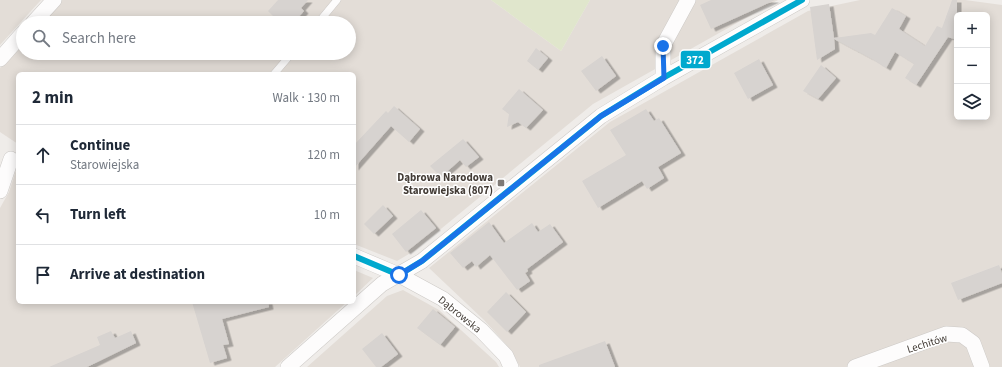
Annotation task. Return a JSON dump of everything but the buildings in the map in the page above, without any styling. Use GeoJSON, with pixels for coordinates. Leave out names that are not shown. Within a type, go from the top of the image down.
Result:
{"type":"FeatureCollection","features":[{"type":"Feature","properties":{"kind":"street"},"geometry":{"type":"LineString","coordinates":[[39,16],[54,0]]}},
{"type":"Feature","properties":{"kind":"street"},"geometry":{"type":"LineString","coordinates":[[664,78],[663,46],[688,0]]}},
{"type":"Feature","properties":{"kind":"street"},"geometry":{"type":"LineString","coordinates":[[288,367],[382,284],[422,261],[601,116],[664,78],[802,0]]}},
{"type":"Feature","properties":{"kind":"street"},"geometry":{"type":"LineString","coordinates":[[0,59],[16,42]]}},
{"type":"Feature","properties":{"kind":"street"},"geometry":{"type":"LineString","coordinates":[[0,191],[10,157]]}},
{"type":"Feature","properties":{"kind":"street","name":"Dąbrowska"},"geometry":{"type":"LineString","coordinates":[[356,257],[399,275],[443,299],[481,330],[506,356],[511,367]]}},
{"type":"Feature","properties":{"kind":"street","name":"Lechitów"},"geometry":{"type":"LineString","coordinates":[[855,367],[946,334],[962,335],[973,343],[982,367]]}},
{"type":"Feature","properties":{"kind":"lane"},"geometry":{"type":"LineString","coordinates":[[324,16],[337,0]]}},
{"type":"Feature","properties":{"kind":"lane"},"geometry":{"type":"LineString","coordinates":[[276,72],[286,60]]}},
{"type":"Feature","properties":{"kind":"shaded area"},"geometry":{"type":"Polygon","coordinates":[[[0,0],[41,0],[26,16],[16,16],[16,27],[0,45],[0,0]]]}},
{"type":"Feature","properties":{"kind":"shaded area"},"geometry":{"type":"Polygon","coordinates":[[[62,0],[491,0],[561,51],[590,0],[778,0],[593,104],[414,251],[397,261],[356,245],[356,72],[16,72],[16,143],[0,132],[0,68],[16,51],[16,60],[356,60],[356,16],[47,16],[62,0]]]}},
{"type":"Feature","properties":{"kind":"shaded area"},"geometry":{"type":"Polygon","coordinates":[[[860,0],[965,0],[1002,5],[1002,367],[520,367],[512,351],[484,320],[429,268],[610,122],[808,11],[860,0]]]}},
{"type":"Feature","properties":{"kind":"shaded area"},"geometry":{"type":"Polygon","coordinates":[[[16,170],[16,304],[345,304],[275,367],[0,367],[0,208],[9,192],[16,170]]]}},
{"type":"Feature","properties":{"kind":"shaded area"},"geometry":{"type":"Polygon","coordinates":[[[356,271],[373,278],[356,294],[356,271]]]}},
{"type":"Feature","properties":{"kind":"shaded area"},"geometry":{"type":"Polygon","coordinates":[[[403,290],[439,310],[496,362],[499,367],[307,367],[387,296],[403,290]]]}},
{"type":"Feature","properties":{"kind":"green space"},"geometry":{"type":"Polygon","coordinates":[[[491,0],[590,0],[561,51],[491,0]]]}},
{"type":"Feature","properties":{"kind":"transit line","name":"372"},"geometry":{"type":"LineString","coordinates":[[399,275],[422,261],[601,116],[663,78],[802,0]]}},
{"type":"Feature","properties":{"kind":"transit line","name":"372"},"geometry":{"type":"LineString","coordinates":[[356,257],[399,275]]}},
{"type":"Feature","properties":{"kind":"place","name":"Dąbrowa Narodowa Starowiejska (807)"},"geometry":{"type":"Point","coordinates":[501,183]}},
{"type":"Feature","properties":{"kind":"route"},"geometry":{"type":"LineString","coordinates":[[399,275],[422,261],[601,116],[664,78],[663,46]]}}]}
